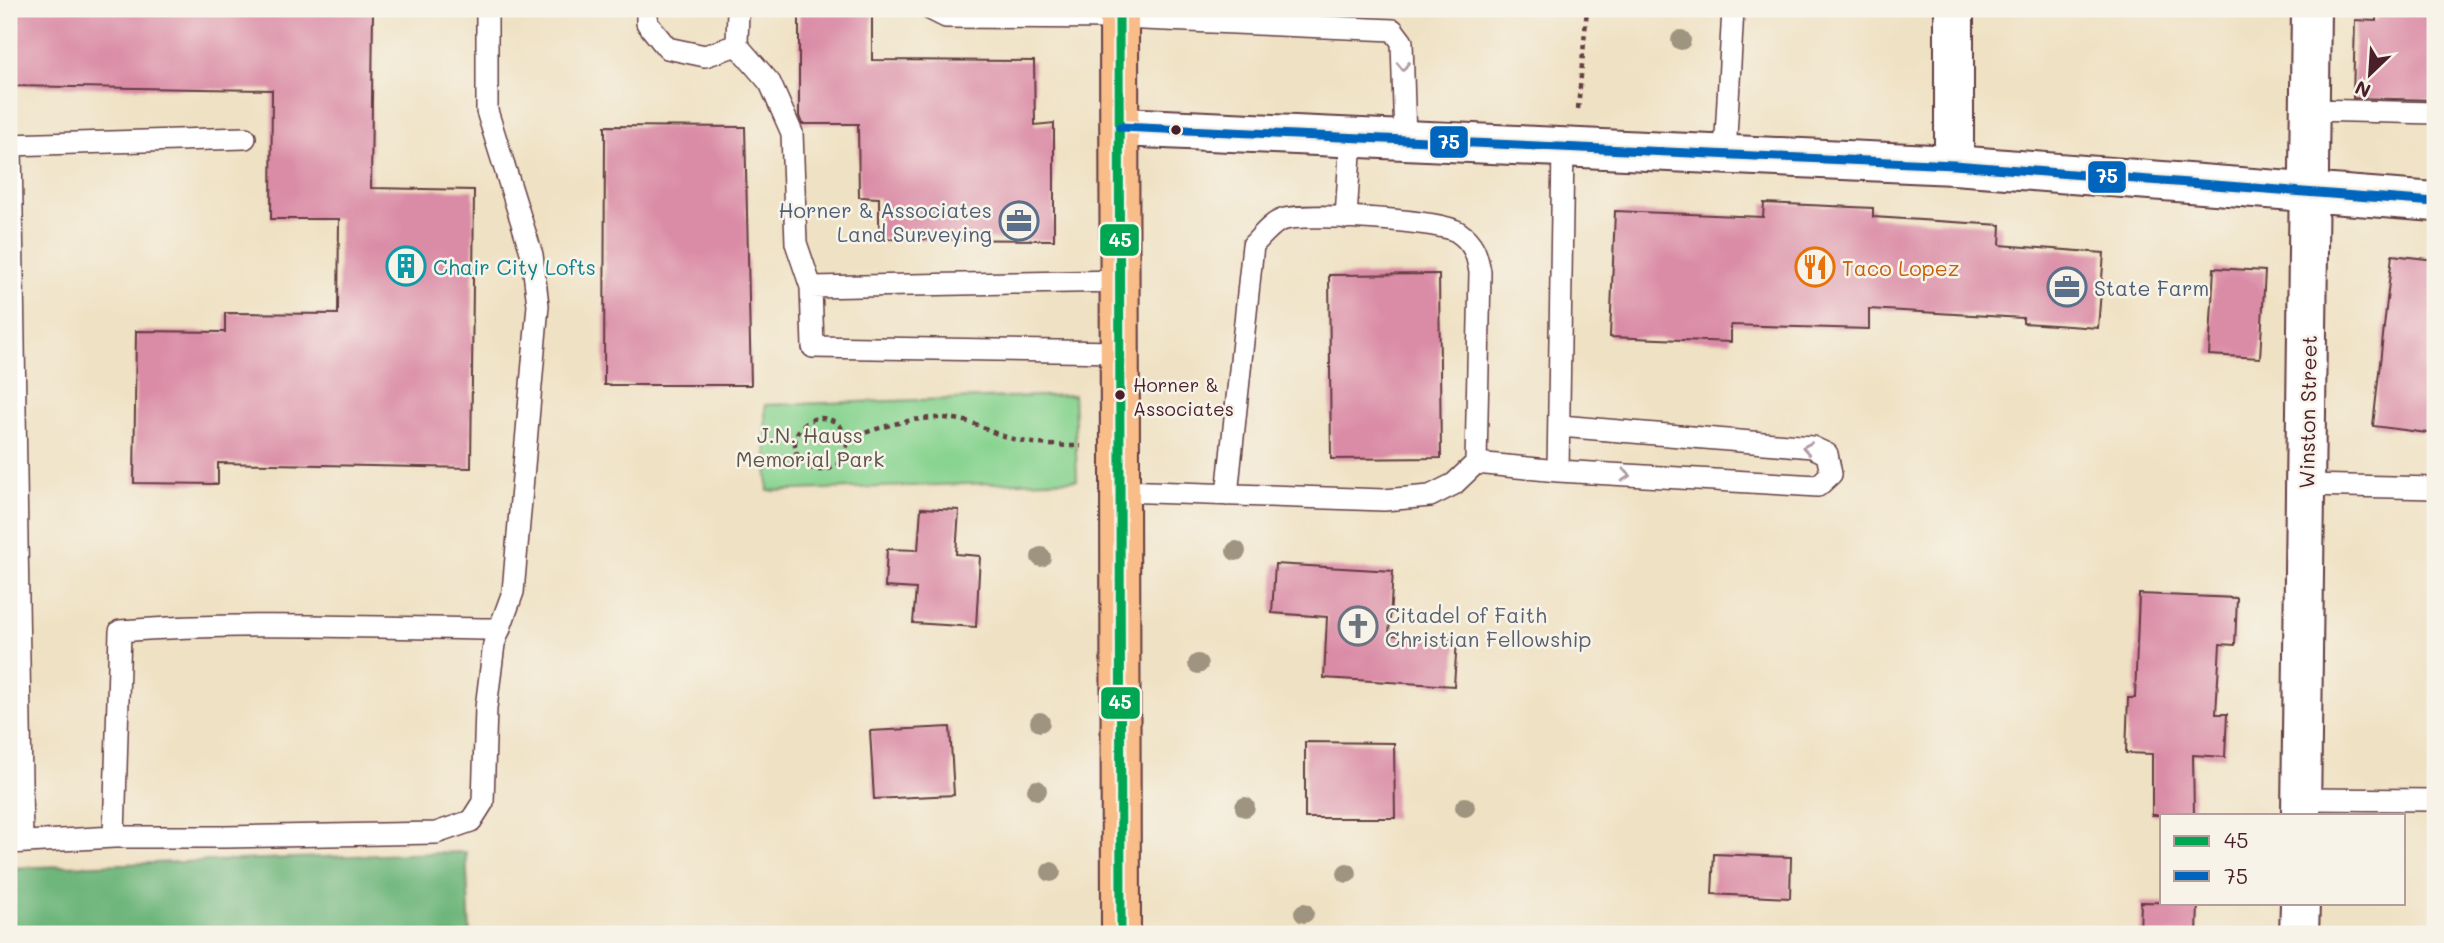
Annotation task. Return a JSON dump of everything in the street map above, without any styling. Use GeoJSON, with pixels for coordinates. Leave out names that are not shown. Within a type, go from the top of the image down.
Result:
{"type":"FeatureCollection","features":[{"type":"Feature","properties":{"kind":"main road"},"geometry":{"type":"LineString","coordinates":[[1119,14],[1121,934]]}},
{"type":"Feature","properties":{"kind":"street"},"geometry":{"type":"LineString","coordinates":[[1954,9],[1954,165]]}},
{"type":"Feature","properties":{"kind":"street","name":"Winston Street"},"geometry":{"type":"LineString","coordinates":[[2301,807],[2311,9]]}},
{"type":"Feature","properties":{"kind":"street"},"geometry":{"type":"LineString","coordinates":[[1120,127],[1954,165],[2435,202]]}},
{"type":"Feature","properties":{"kind":"street"},"geometry":{"type":"LineString","coordinates":[[2299,934],[2300,904]]}},
{"type":"Feature","properties":{"kind":"lane"},"geometry":{"type":"LineString","coordinates":[[245,138],[10,145],[15,843],[114,837],[436,833],[471,821],[483,802],[486,708],[494,644],[513,592],[538,305],[532,255],[487,111],[487,9]]}},
{"type":"Feature","properties":{"kind":"lane"},"geometry":{"type":"LineString","coordinates":[[647,9],[647,23],[667,48],[705,56],[737,45]]}},
{"type":"Feature","properties":{"kind":"lane"},"geometry":{"type":"LineString","coordinates":[[738,9],[737,45],[770,83],[792,133],[796,243],[811,287],[813,347],[1120,352]]}},
{"type":"Feature","properties":{"kind":"lane"},"geometry":{"type":"LineString","coordinates":[[930,9],[946,18],[1119,14],[1393,30],[1402,42],[1405,140]]}},
{"type":"Feature","properties":{"kind":"lane"},"geometry":{"type":"LineString","coordinates":[[1725,155],[1733,9]]}},
{"type":"Feature","properties":{"kind":"lane"},"geometry":{"type":"LineString","coordinates":[[2311,110],[2435,113]]}},
{"type":"Feature","properties":{"kind":"lane"},"geometry":{"type":"LineString","coordinates":[[1346,218],[1351,138]]}},
{"type":"Feature","properties":{"kind":"lane"},"geometry":{"type":"LineString","coordinates":[[1558,471],[1569,147]]}},
{"type":"Feature","properties":{"kind":"lane"},"geometry":{"type":"LineString","coordinates":[[1120,491],[1227,495],[1384,500],[1430,496],[1454,484],[1476,463],[1480,272],[1476,249],[1457,231],[1436,226],[1309,216],[1280,220],[1253,244],[1227,495]]}},
{"type":"Feature","properties":{"kind":"lane"},"geometry":{"type":"LineString","coordinates":[[811,287],[1120,281]]}},
{"type":"Feature","properties":{"kind":"lane"},"geometry":{"type":"LineString","coordinates":[[1476,463],[1558,471],[1818,486],[1831,474],[1827,454],[1812,447],[1560,426]]}},
{"type":"Feature","properties":{"kind":"lane"},"geometry":{"type":"LineString","coordinates":[[2306,485],[2435,488]]}},
{"type":"Feature","properties":{"kind":"lane"},"geometry":{"type":"LineString","coordinates":[[114,837],[120,632],[177,627],[243,626],[500,629]]}},
{"type":"Feature","properties":{"kind":"lane"},"geometry":{"type":"LineString","coordinates":[[2301,807],[2435,800]]}},
{"type":"Feature","properties":{"kind":"path"},"geometry":{"type":"LineString","coordinates":[[1569,147],[1587,9]]}},
{"type":"Feature","properties":{"kind":"path"},"geometry":{"type":"LineString","coordinates":[[847,439],[908,420],[936,418],[974,423],[1024,443],[1050,446],[1120,445]]}},
{"type":"Feature","properties":{"kind":"path"},"geometry":{"type":"LineString","coordinates":[[816,419],[832,421],[847,439],[844,456],[832,468],[815,469],[807,466],[796,452],[797,435],[807,423],[816,419]]}},
{"type":"Feature","properties":{"kind":"green space","name":"J.N. Hauss Memorial Park"},"geometry":{"type":"Polygon","coordinates":[[[1074,395],[1077,480],[768,491],[765,405],[1074,395]]]}},
{"type":"Feature","properties":{"kind":"green space"},"geometry":{"type":"Polygon","coordinates":[[[466,852],[470,934],[9,934],[9,868],[466,852]]]}},
{"type":"Feature","properties":{"kind":"building","name":"Chair City Lofts"},"geometry":{"type":"Polygon","coordinates":[[[9,9],[373,9],[371,188],[474,190],[471,468],[218,463],[218,484],[134,483],[136,331],[225,332],[225,313],[338,314],[339,219],[271,219],[272,90],[9,86],[9,9]]]}},
{"type":"Feature","properties":{"kind":"building"},"geometry":{"type":"Polygon","coordinates":[[[799,9],[872,9],[872,60],[1034,61],[1035,125],[1054,123],[1054,240],[879,239],[879,198],[859,197],[858,124],[802,124],[799,116],[799,9]]]}},
{"type":"Feature","properties":{"kind":"building"},"geometry":{"type":"Polygon","coordinates":[[[2376,9],[2435,9],[2435,100],[2353,98],[2355,20],[2376,21],[2376,9]]]}},
{"type":"Feature","properties":{"kind":"building"},"geometry":{"type":"Polygon","coordinates":[[[605,126],[745,127],[751,385],[604,385],[605,126]]]}},
{"type":"Feature","properties":{"kind":"building"},"geometry":{"type":"Polygon","coordinates":[[[1764,203],[1873,208],[1873,217],[2001,225],[2000,245],[2104,253],[2098,328],[2023,323],[2023,318],[1869,309],[1869,329],[1731,325],[1731,342],[1610,337],[1615,211],[1763,217],[1764,203]]]}},
{"type":"Feature","properties":{"kind":"building"},"geometry":{"type":"Polygon","coordinates":[[[2392,255],[2435,260],[2435,434],[2373,426],[2392,255]]]}},
{"type":"Feature","properties":{"kind":"building"},"geometry":{"type":"Polygon","coordinates":[[[2214,268],[2265,271],[2260,358],[2209,355],[2214,268]]]}},
{"type":"Feature","properties":{"kind":"building"},"geometry":{"type":"Polygon","coordinates":[[[1439,274],[1441,458],[1331,459],[1329,275],[1439,274]]]}},
{"type":"Feature","properties":{"kind":"building"},"geometry":{"type":"Polygon","coordinates":[[[921,508],[959,510],[956,554],[980,556],[976,627],[913,623],[916,589],[885,587],[887,549],[918,550],[921,508]]]}},
{"type":"Feature","properties":{"kind":"building","name":"Citadel of Faith Christian Fellowship"},"geometry":{"type":"Polygon","coordinates":[[[1275,564],[1393,571],[1389,635],[1457,639],[1454,686],[1324,678],[1327,617],[1272,613],[1275,564]]]}},
{"type":"Feature","properties":{"kind":"building"},"geometry":{"type":"Polygon","coordinates":[[[2139,594],[2237,598],[2235,645],[2220,644],[2216,714],[2227,714],[2225,757],[2193,755],[2194,814],[2152,815],[2152,754],[2126,753],[2128,698],[2135,698],[2139,594]]]}},
{"type":"Feature","properties":{"kind":"building"},"geometry":{"type":"Polygon","coordinates":[[[950,727],[954,795],[874,799],[870,731],[950,727]]]}},
{"type":"Feature","properties":{"kind":"building"},"geometry":{"type":"Polygon","coordinates":[[[1305,742],[1394,743],[1395,818],[1305,818],[1305,742]]]}},
{"type":"Feature","properties":{"kind":"building"},"geometry":{"type":"Polygon","coordinates":[[[1714,854],[1791,857],[1790,898],[1712,894],[1714,854]]]}},
{"type":"Feature","properties":{"kind":"building"},"geometry":{"type":"Polygon","coordinates":[[[2141,902],[2198,904],[2197,934],[2140,934],[2141,902]]]}},
{"type":"Feature","properties":{"kind":"transit line","name":"45"},"geometry":{"type":"LineString","coordinates":[[1119,9],[1121,934]]}},
{"type":"Feature","properties":{"kind":"transit line","name":"75"},"geometry":{"type":"LineString","coordinates":[[1120,127],[1954,165],[2435,202]]}},
{"type":"Feature","properties":{"kind":"place","name":"Horner & Associates Land Surveying"},"geometry":{"type":"Point","coordinates":[1019,221]}},
{"type":"Feature","properties":{"kind":"place","name":"Chair City Lofts"},"geometry":{"type":"Point","coordinates":[406,266]}},
{"type":"Feature","properties":{"kind":"place","name":"Taco Lopez"},"geometry":{"type":"Point","coordinates":[1815,267]}},
{"type":"Feature","properties":{"kind":"place","name":"State Farm"},"geometry":{"type":"Point","coordinates":[2067,287]}},
{"type":"Feature","properties":{"kind":"place","name":"Horner & Associates"},"geometry":{"type":"Point","coordinates":[1120,395]}},
{"type":"Feature","properties":{"kind":"place","name":"Citadel of Faith Christian Fellowship"},"geometry":{"type":"Point","coordinates":[1358,626]}}]}
